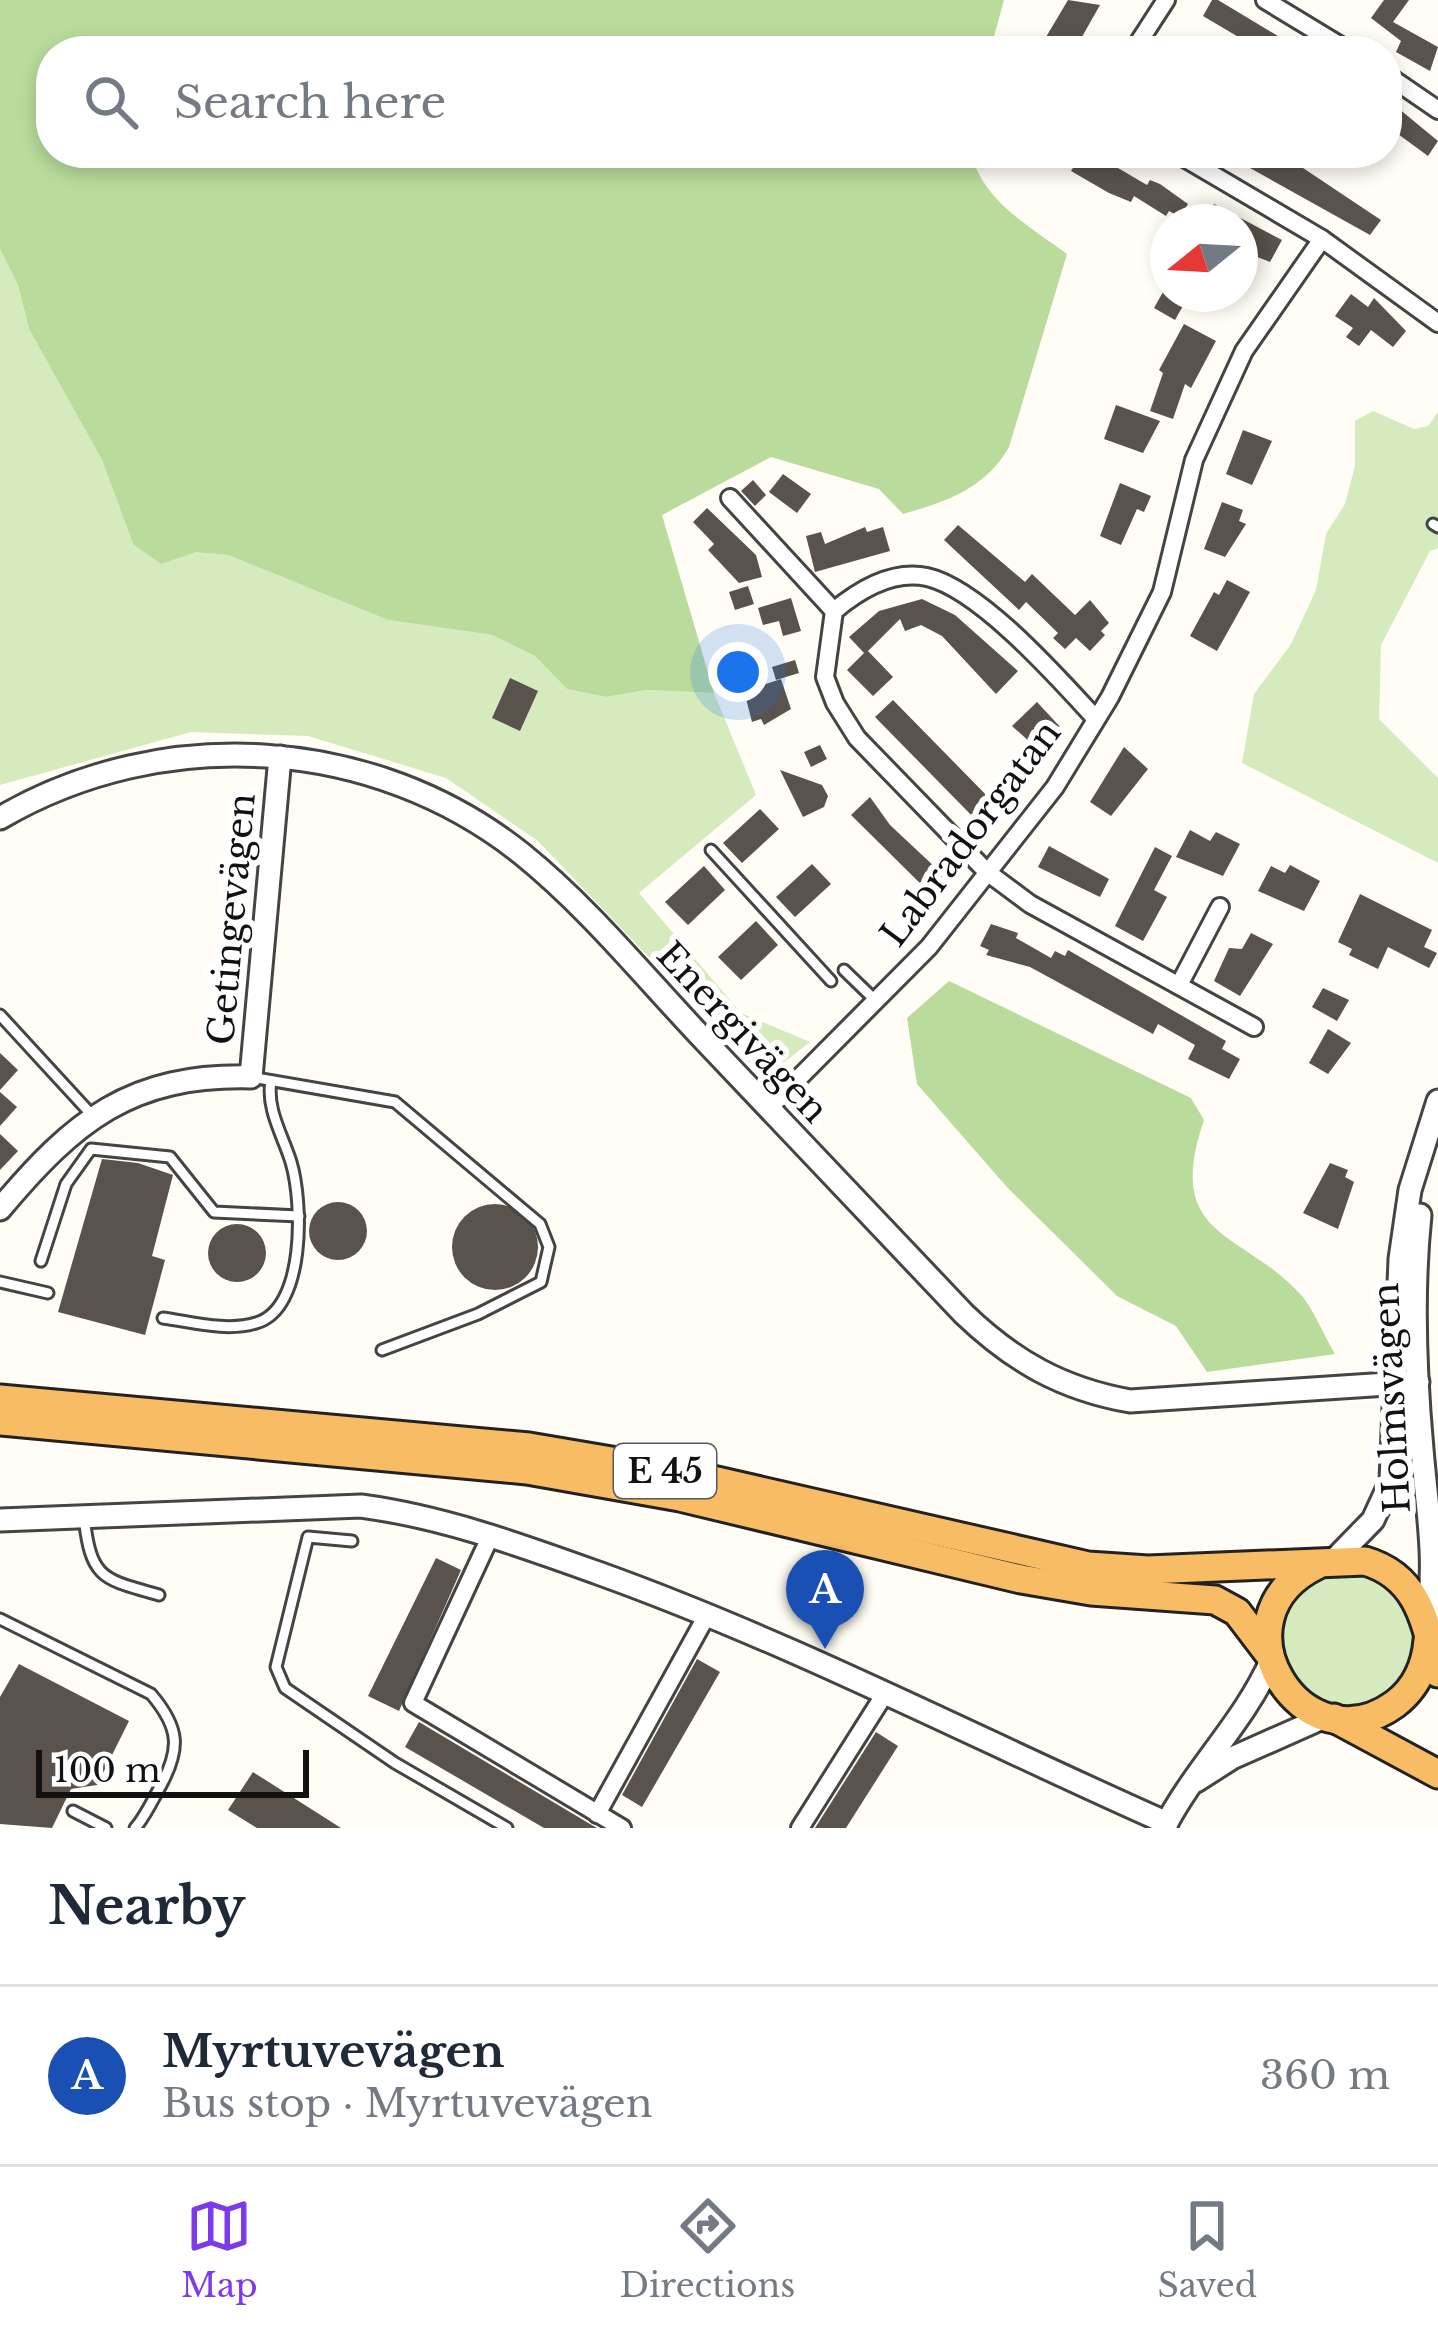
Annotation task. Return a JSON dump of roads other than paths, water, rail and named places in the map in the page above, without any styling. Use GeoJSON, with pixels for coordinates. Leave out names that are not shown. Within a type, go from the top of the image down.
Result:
{"type":"FeatureCollection","features":[{"type":"Feature","properties":{"kind":"highway","name":"E 45"},"geometry":{"type":"LineString","coordinates":[[0,1399],[529,1448],[682,1473],[1088,1567],[1148,1570],[1365,1561],[1394,1574],[1415,1596],[1438,1673]]}},
{"type":"Feature","properties":{"kind":"highway","name":"E 45"},"geometry":{"type":"LineString","coordinates":[[0,1421],[527,1470],[680,1497],[1022,1579],[1091,1591],[1215,1600],[1237,1612],[1295,1699],[1438,1774]]}},
{"type":"Feature","properties":{"kind":"highway"},"geometry":{"type":"LineString","coordinates":[[1270,1658],[1268,1631],[1279,1598],[1294,1580],[1329,1562]]}},
{"type":"Feature","properties":{"kind":"highway"},"geometry":{"type":"LineString","coordinates":[[1330,1717],[1374,1715],[1400,1699],[1419,1675],[1427,1630]]}},
{"type":"Feature","properties":{"kind":"street"},"geometry":{"type":"LineString","coordinates":[[1143,36],[1166,0]]}},
{"type":"Feature","properties":{"kind":"street"},"geometry":{"type":"LineString","coordinates":[[1265,0],[1324,36]]}},
{"type":"Feature","properties":{"kind":"street"},"geometry":{"type":"LineString","coordinates":[[1402,85],[1438,110]]}},
{"type":"Feature","properties":{"kind":"street"},"geometry":{"type":"LineString","coordinates":[[1201,168],[1322,239],[1438,323]]}},
{"type":"Feature","properties":{"kind":"street","name":"Labradorgatan"},"geometry":{"type":"LineString","coordinates":[[769,1108],[877,1002],[1055,787],[1162,592],[1194,460],[1244,351],[1322,239]]}},
{"type":"Feature","properties":{"kind":"street"},"geometry":{"type":"LineString","coordinates":[[730,498],[835,611]]}},
{"type":"Feature","properties":{"kind":"street"},"geometry":{"type":"LineString","coordinates":[[1096,719],[962,591],[926,577],[893,578],[858,591],[835,611],[825,677],[835,703],[857,738],[988,872],[1030,904],[1254,1027]]}},
{"type":"Feature","properties":{"kind":"street","name":"Energivägen"},"geometry":{"type":"LineString","coordinates":[[0,818],[26,802],[129,765],[238,753],[343,766],[405,787],[521,853],[590,917],[980,1330],[1056,1381],[1130,1401],[1174,1402],[1418,1382]]}},
{"type":"Feature","properties":{"kind":"street","name":"Getingevägen"},"geometry":{"type":"LineString","coordinates":[[0,1209],[91,1114],[158,1085],[261,1079],[280,757]]}},
{"type":"Feature","properties":{"kind":"street"},"geometry":{"type":"LineString","coordinates":[[1179,985],[1220,907]]}},
{"type":"Feature","properties":{"kind":"street","name":"Holmsvägen"},"geometry":{"type":"LineString","coordinates":[[1329,1562],[1363,1534],[1388,1494],[1400,1259],[1410,1190],[1438,1101]]}},
{"type":"Feature","properties":{"kind":"street","name":"Holmsvägen"},"geometry":{"type":"LineString","coordinates":[[1421,1166],[1418,1382],[1436,1562],[1427,1630]]}},
{"type":"Feature","properties":{"kind":"street"},"geometry":{"type":"LineString","coordinates":[[0,1520],[361,1506],[491,1535],[706,1615],[886,1692],[1170,1826],[1190,1784],[1249,1707],[1270,1658]]}},
{"type":"Feature","properties":{"kind":"street"},"geometry":{"type":"LineString","coordinates":[[491,1535],[413,1703],[622,1828]]}},
{"type":"Feature","properties":{"kind":"street"},"geometry":{"type":"LineString","coordinates":[[597,1814],[706,1615]]}},
{"type":"Feature","properties":{"kind":"street"},"geometry":{"type":"LineString","coordinates":[[800,1828],[886,1692]]}},
{"type":"Feature","properties":{"kind":"street"},"geometry":{"type":"LineString","coordinates":[[1190,1784],[1232,1758],[1330,1717]]}},
{"type":"Feature","properties":{"kind":"lane"},"geometry":{"type":"LineString","coordinates":[[711,850],[831,981]]}},
{"type":"Feature","properties":{"kind":"lane"},"geometry":{"type":"LineString","coordinates":[[844,970],[877,1002]]}},
{"type":"Feature","properties":{"kind":"lane"},"geometry":{"type":"LineString","coordinates":[[0,1015],[91,1114]]}},
{"type":"Feature","properties":{"kind":"lane"},"geometry":{"type":"LineString","coordinates":[[163,1318],[229,1327],[257,1323],[275,1314],[292,1284],[299,1216],[292,1165],[261,1079]]}},
{"type":"Feature","properties":{"kind":"lane"},"geometry":{"type":"LineString","coordinates":[[261,1079],[395,1102],[540,1224],[549,1246],[541,1282],[478,1314],[382,1350]]}},
{"type":"Feature","properties":{"kind":"lane"},"geometry":{"type":"LineString","coordinates":[[41,1261],[66,1184],[92,1150],[170,1156],[214,1211],[299,1216]]}},
{"type":"Feature","properties":{"kind":"lane"},"geometry":{"type":"LineString","coordinates":[[0,1282],[48,1293]]}},
{"type":"Feature","properties":{"kind":"lane"},"geometry":{"type":"LineString","coordinates":[[84,1517],[96,1570],[110,1582],[159,1595]]}},
{"type":"Feature","properties":{"kind":"lane"},"geometry":{"type":"LineString","coordinates":[[352,1540],[308,1537],[276,1666],[285,1688],[395,1763],[507,1828]]}},
{"type":"Feature","properties":{"kind":"lane"},"geometry":{"type":"LineString","coordinates":[[0,1619],[151,1694],[160,1706],[178,1742],[177,1756],[135,1828]]}},
{"type":"Feature","properties":{"kind":"lane"},"geometry":{"type":"LineString","coordinates":[[73,1811],[106,1828]]}},
{"type":"Feature","properties":{"kind":"place","name":"Myrtuvevägen"},"geometry":{"type":"Point","coordinates":[825,1649]}}]}
